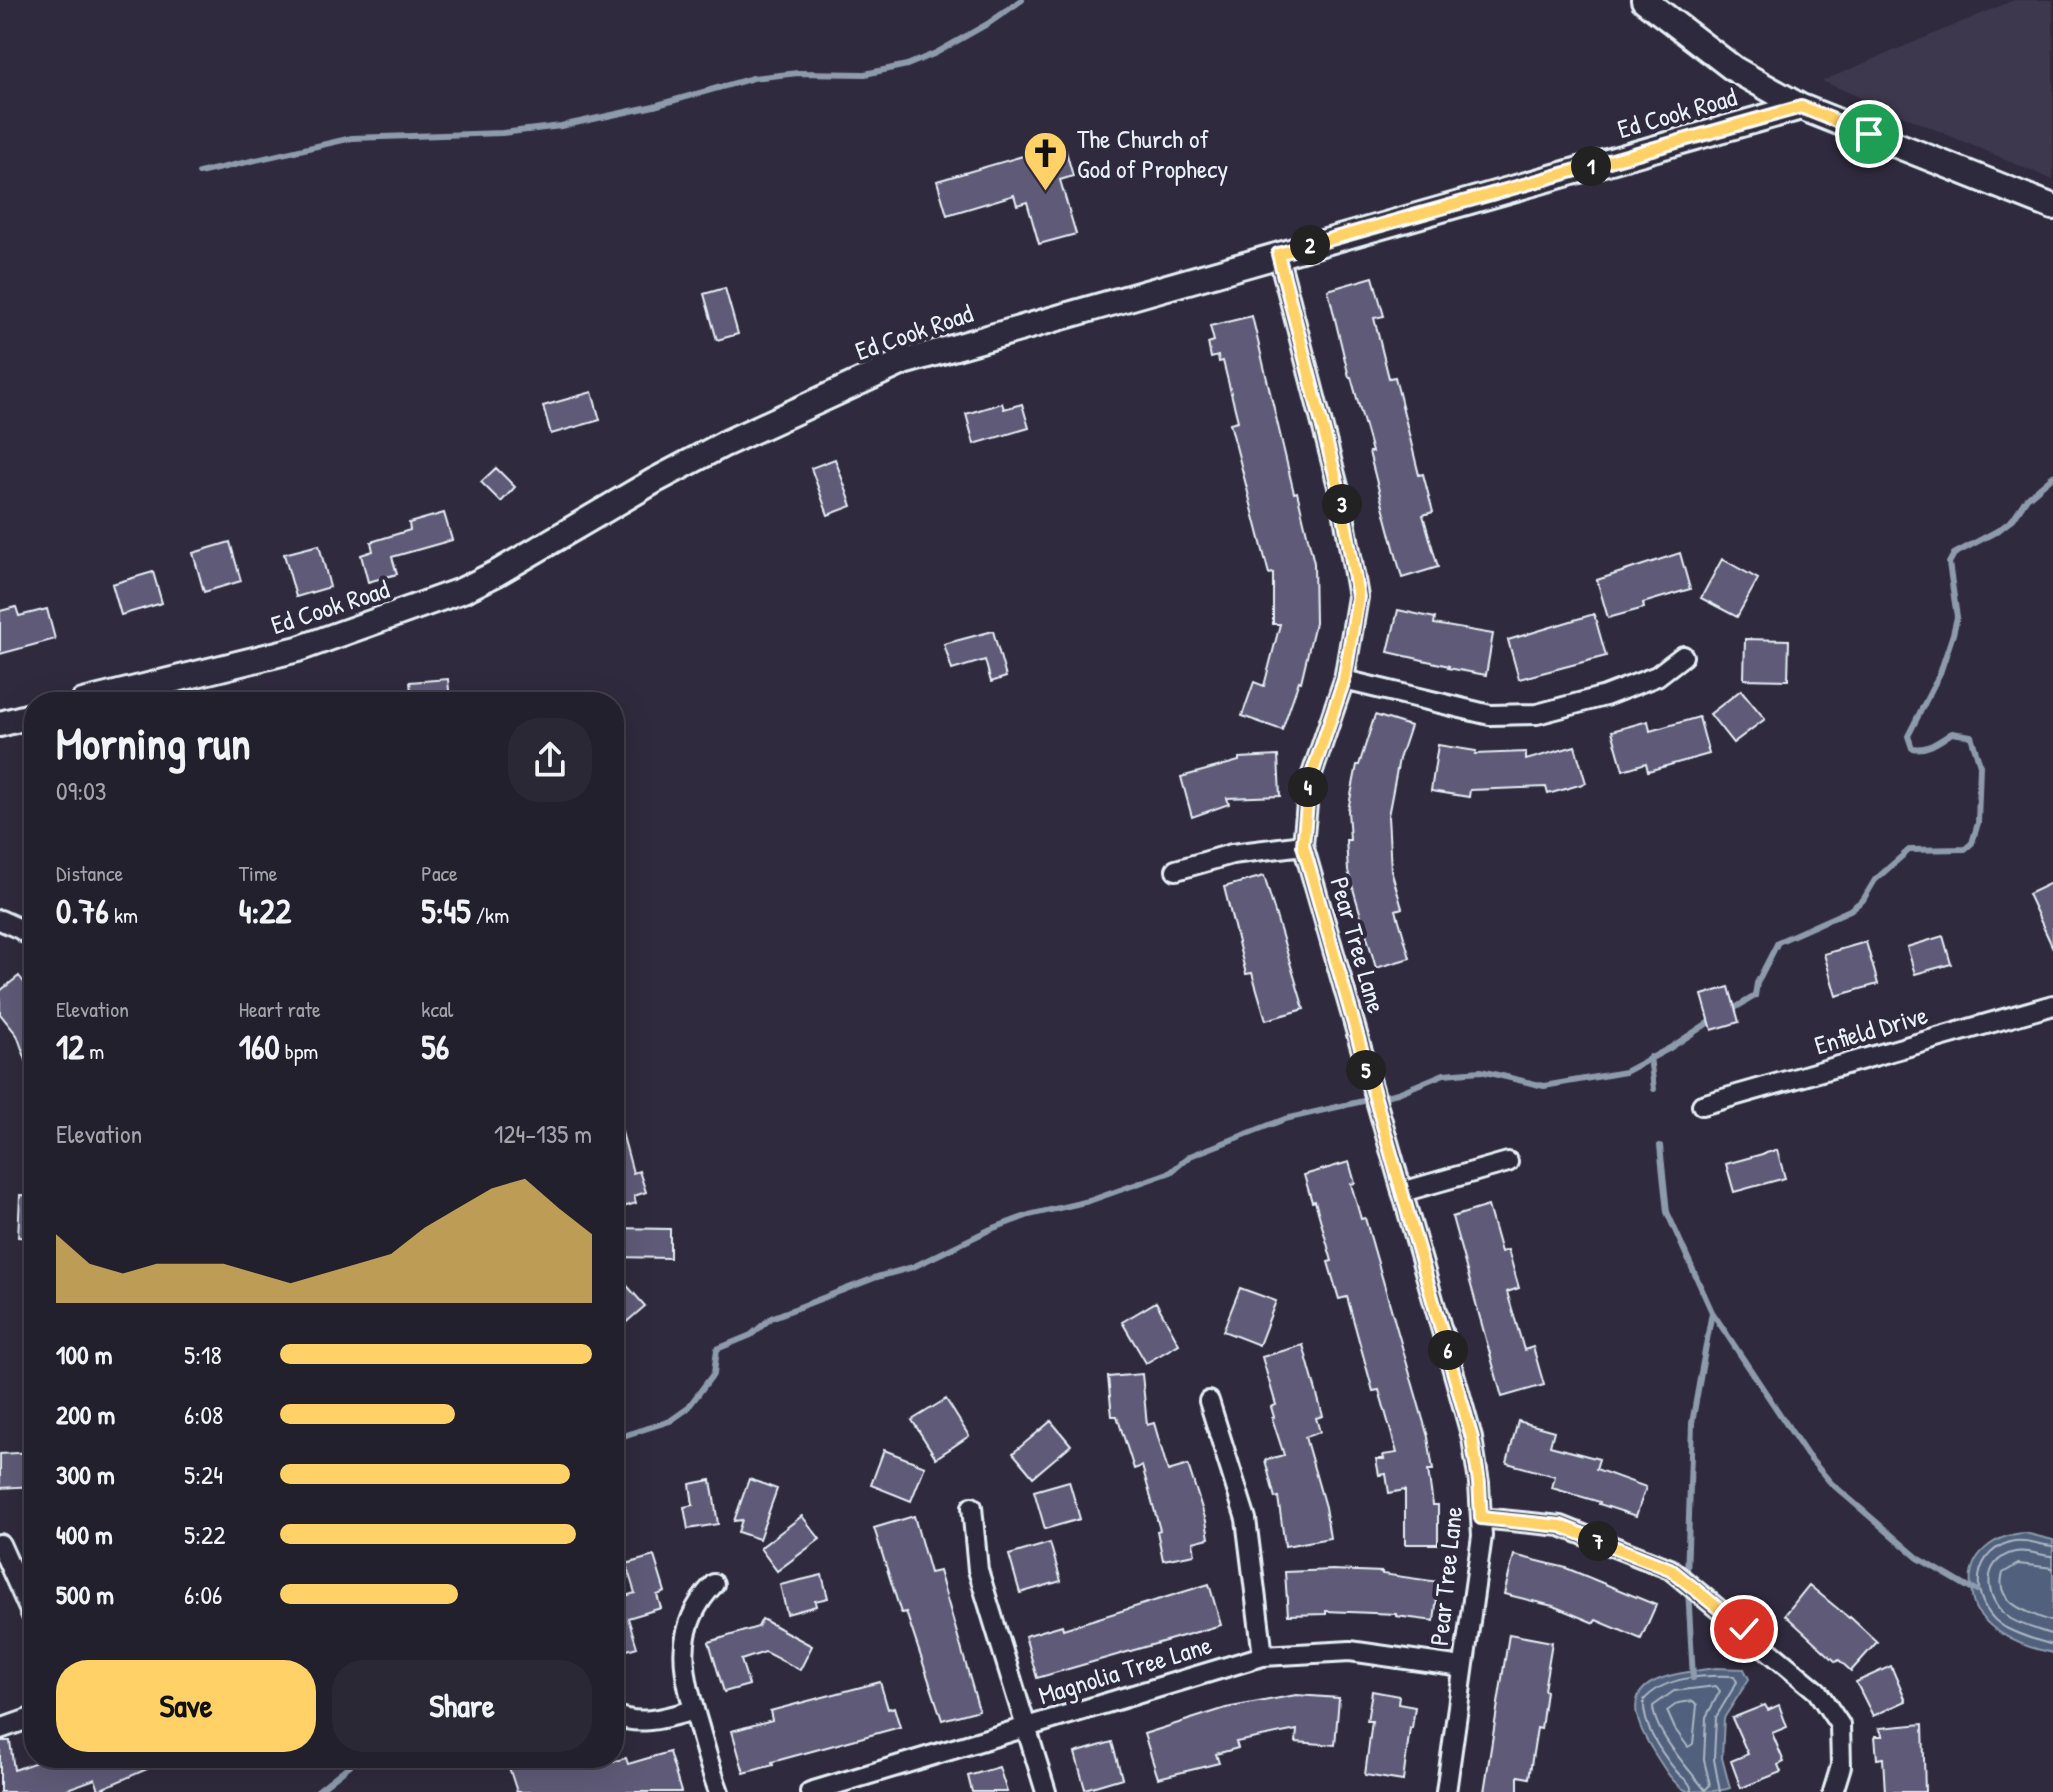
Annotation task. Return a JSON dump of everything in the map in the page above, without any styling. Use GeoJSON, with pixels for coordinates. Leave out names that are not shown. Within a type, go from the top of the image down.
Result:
{"type":"FeatureCollection","features":[{"type":"Feature","properties":{"kind":"street"},"geometry":{"type":"LineString","coordinates":[[1644,0],[1734,69],[1801,107],[2053,207]]}},
{"type":"Feature","properties":{"kind":"street","name":"Ed Cook Road"},"geometry":{"type":"LineString","coordinates":[[124,692],[298,649],[463,590],[724,444],[903,362],[1801,107]]}},
{"type":"Feature","properties":{"kind":"street","name":"Pear Tree Lane"},"geometry":{"type":"LineString","coordinates":[[1278,254],[1341,498],[1358,597],[1344,680],[1309,783],[1303,845],[1472,1438],[1479,1483],[1482,1536],[1446,1792]]}},
{"type":"Feature","properties":{"kind":"street"},"geometry":{"type":"LineString","coordinates":[[1344,680],[1490,715],[1537,714],[1605,696],[1657,676],[1683,656]]}},
{"type":"Feature","properties":{"kind":"street"},"geometry":{"type":"LineString","coordinates":[[0,724],[24,718]]}},
{"type":"Feature","properties":{"kind":"street"},"geometry":{"type":"LineString","coordinates":[[1176,870],[1232,854],[1303,845]]}},
{"type":"Feature","properties":{"kind":"street"},"geometry":{"type":"LineString","coordinates":[[0,920],[24,932]]}},
{"type":"Feature","properties":{"kind":"street","name":"Enfield Drive"},"geometry":{"type":"LineString","coordinates":[[1702,1105],[2053,1005]]}},
{"type":"Feature","properties":{"kind":"street"},"geometry":{"type":"LineString","coordinates":[[1402,1192],[1508,1162]]}},
{"type":"Feature","properties":{"kind":"street"},"geometry":{"type":"LineString","coordinates":[[1209,1401],[1246,1519],[1263,1656]]}},
{"type":"Feature","properties":{"kind":"street"},"geometry":{"type":"LineString","coordinates":[[972,1507],[978,1570],[1046,1792]]}},
{"type":"Feature","properties":{"kind":"street"},"geometry":{"type":"LineString","coordinates":[[1481,1518],[1561,1526],[1670,1569],[1817,1691],[1840,1725],[1841,1766],[1833,1792]]}},
{"type":"Feature","properties":{"kind":"street"},"geometry":{"type":"LineString","coordinates":[[0,1544],[24,1598]]}},
{"type":"Feature","properties":{"kind":"street"},"geometry":{"type":"LineString","coordinates":[[714,1584],[699,1600],[686,1631],[683,1663],[719,1792]]}},
{"type":"Feature","properties":{"kind":"street","name":"Magnolia Tree Lane"},"geometry":{"type":"LineString","coordinates":[[810,1792],[1263,1656],[1350,1651],[1462,1667]]}},
{"type":"Feature","properties":{"kind":"street"},"geometry":{"type":"LineString","coordinates":[[624,1719],[653,1720],[694,1710]]}},
{"type":"Feature","properties":{"kind":"street"},"geometry":{"type":"LineString","coordinates":[[0,1729],[24,1721]]}},
{"type":"Feature","properties":{"kind":"shaded area"},"geometry":{"type":"Polygon","coordinates":[[[2014,0],[2053,0],[2053,180],[1822,81],[2014,0]]]}},
{"type":"Feature","properties":{"kind":"water"},"geometry":{"type":"Polygon","coordinates":[[[2025,1533],[2053,1540],[2053,1653],[2032,1648],[2001,1634],[1984,1619],[1973,1603],[1971,1575],[1978,1556],[1994,1542],[2025,1533]]]}},
{"type":"Feature","properties":{"kind":"water"},"geometry":{"type":"Polygon","coordinates":[[[1716,1668],[1744,1669],[1749,1679],[1724,1718],[1722,1758],[1730,1788],[1687,1791],[1669,1775],[1642,1730],[1636,1712],[1638,1698],[1645,1687],[1657,1680],[1716,1668]]]}},
{"type":"Feature","properties":{"kind":"building"},"geometry":{"type":"Polygon","coordinates":[[[1064,144],[1073,176],[1060,180],[1076,234],[1039,244],[1027,202],[1017,205],[1014,195],[947,215],[937,181],[1064,144]]]}},
{"type":"Feature","properties":{"kind":"building"},"geometry":{"type":"Polygon","coordinates":[[[1373,277],[1384,316],[1374,318],[1389,378],[1395,377],[1419,475],[1423,474],[1433,512],[1423,515],[1438,567],[1402,578],[1328,290],[1373,277]]]}},
{"type":"Feature","properties":{"kind":"building"},"geometry":{"type":"Polygon","coordinates":[[[725,288],[738,334],[717,340],[704,294],[725,288]]]}},
{"type":"Feature","properties":{"kind":"building"},"geometry":{"type":"Polygon","coordinates":[[[1252,316],[1314,563],[1315,623],[1301,682],[1282,730],[1242,716],[1254,682],[1264,686],[1280,624],[1273,624],[1273,573],[1269,574],[1230,423],[1238,421],[1223,361],[1219,362],[1218,356],[1211,358],[1208,343],[1214,341],[1210,326],[1252,316]]]}},
{"type":"Feature","properties":{"kind":"building"},"geometry":{"type":"Polygon","coordinates":[[[592,392],[600,420],[551,434],[543,406],[592,392]]]}},
{"type":"Feature","properties":{"kind":"building"},"geometry":{"type":"Polygon","coordinates":[[[1002,403],[1004,409],[1022,404],[1029,428],[974,444],[966,414],[1002,403]]]}},
{"type":"Feature","properties":{"kind":"building"},"geometry":{"type":"Polygon","coordinates":[[[835,459],[852,506],[828,515],[811,468],[835,459]]]}},
{"type":"Feature","properties":{"kind":"building"},"geometry":{"type":"Polygon","coordinates":[[[496,468],[515,487],[501,502],[481,482],[496,468]]]}},
{"type":"Feature","properties":{"kind":"building"},"geometry":{"type":"Polygon","coordinates":[[[444,513],[452,540],[392,557],[397,574],[368,582],[361,555],[373,551],[371,542],[410,530],[409,523],[444,513]]]}},
{"type":"Feature","properties":{"kind":"building"},"geometry":{"type":"Polygon","coordinates":[[[230,542],[241,581],[204,592],[193,553],[230,542]]]}},
{"type":"Feature","properties":{"kind":"building"},"geometry":{"type":"Polygon","coordinates":[[[319,545],[330,587],[296,597],[284,554],[319,545]]]}},
{"type":"Feature","properties":{"kind":"building"},"geometry":{"type":"Polygon","coordinates":[[[1680,553],[1690,589],[1643,603],[1644,608],[1608,618],[1597,580],[1680,553]]]}},
{"type":"Feature","properties":{"kind":"building"},"geometry":{"type":"Polygon","coordinates":[[[1722,559],[1758,579],[1737,617],[1701,598],[1722,559]]]}},
{"type":"Feature","properties":{"kind":"building"},"geometry":{"type":"Polygon","coordinates":[[[153,572],[162,603],[121,615],[112,584],[153,572]]]}},
{"type":"Feature","properties":{"kind":"building"},"geometry":{"type":"Polygon","coordinates":[[[16,607],[19,616],[47,609],[55,639],[0,654],[0,611],[16,607]]]}},
{"type":"Feature","properties":{"kind":"building"},"geometry":{"type":"Polygon","coordinates":[[[1398,610],[1435,618],[1434,624],[1493,634],[1486,675],[1388,652],[1398,610]]]}},
{"type":"Feature","properties":{"kind":"building"},"geometry":{"type":"Polygon","coordinates":[[[1594,614],[1606,656],[1519,679],[1508,640],[1594,614]]]}},
{"type":"Feature","properties":{"kind":"building"},"geometry":{"type":"Polygon","coordinates":[[[993,631],[1006,677],[991,682],[985,660],[952,670],[944,644],[993,631]]]}},
{"type":"Feature","properties":{"kind":"building"},"geometry":{"type":"Polygon","coordinates":[[[1745,639],[1789,640],[1788,680],[1744,679],[1745,639]]]}},
{"type":"Feature","properties":{"kind":"building"},"geometry":{"type":"Polygon","coordinates":[[[448,679],[449,692],[411,692],[410,682],[448,679]]]}},
{"type":"Feature","properties":{"kind":"building"},"geometry":{"type":"Polygon","coordinates":[[[1741,690],[1765,719],[1733,743],[1710,714],[1741,690]]]}},
{"type":"Feature","properties":{"kind":"building"},"geometry":{"type":"Polygon","coordinates":[[[1375,715],[1410,726],[1399,759],[1388,816],[1391,870],[1402,908],[1396,910],[1410,958],[1376,968],[1348,871],[1346,840],[1350,840],[1348,810],[1357,765],[1375,715]]]}},
{"type":"Feature","properties":{"kind":"building"},"geometry":{"type":"Polygon","coordinates":[[[1699,717],[1709,754],[1648,771],[1646,763],[1623,770],[1612,731],[1648,721],[1650,731],[1699,717]]]}},
{"type":"Feature","properties":{"kind":"building"},"geometry":{"type":"Polygon","coordinates":[[[1438,745],[1476,751],[1475,754],[1526,752],[1526,760],[1575,746],[1586,783],[1548,794],[1546,787],[1470,790],[1469,797],[1431,791],[1438,745]]]}},
{"type":"Feature","properties":{"kind":"building"},"geometry":{"type":"Polygon","coordinates":[[[1278,756],[1280,796],[1227,798],[1229,804],[1192,817],[1181,777],[1239,761],[1239,758],[1278,756]]]}},
{"type":"Feature","properties":{"kind":"building"},"geometry":{"type":"Polygon","coordinates":[[[1264,876],[1304,1009],[1266,1020],[1252,973],[1246,974],[1224,887],[1264,876]]]}},
{"type":"Feature","properties":{"kind":"building"},"geometry":{"type":"Polygon","coordinates":[[[2053,882],[2053,948],[2028,894],[2053,882]]]}},
{"type":"Feature","properties":{"kind":"building"},"geometry":{"type":"Polygon","coordinates":[[[1943,936],[1951,964],[1915,974],[1907,947],[1943,936]]]}},
{"type":"Feature","properties":{"kind":"building"},"geometry":{"type":"Polygon","coordinates":[[[1866,942],[1878,984],[1836,996],[1824,954],[1866,942]]]}},
{"type":"Feature","properties":{"kind":"building"},"geometry":{"type":"Polygon","coordinates":[[[19,976],[24,982],[24,1055],[17,1035],[0,1014],[0,991],[19,976]]]}},
{"type":"Feature","properties":{"kind":"building"},"geometry":{"type":"Polygon","coordinates":[[[1729,987],[1739,1022],[1712,1030],[1702,995],[1729,987]]]}},
{"type":"Feature","properties":{"kind":"building"},"geometry":{"type":"Polygon","coordinates":[[[624,1140],[633,1173],[639,1171],[646,1192],[634,1196],[636,1203],[624,1207],[624,1140]]]}},
{"type":"Feature","properties":{"kind":"building"},"geometry":{"type":"Polygon","coordinates":[[[1777,1150],[1785,1178],[1734,1192],[1726,1164],[1777,1150]]]}},
{"type":"Feature","properties":{"kind":"building"},"geometry":{"type":"Polygon","coordinates":[[[1349,1162],[1355,1183],[1351,1184],[1361,1219],[1365,1218],[1428,1437],[1433,1470],[1428,1470],[1433,1505],[1438,1505],[1438,1544],[1405,1544],[1405,1490],[1389,1493],[1386,1474],[1379,1475],[1376,1459],[1397,1453],[1379,1390],[1373,1391],[1347,1297],[1339,1299],[1328,1262],[1332,1261],[1315,1201],[1312,1202],[1304,1175],[1349,1162]]]}},
{"type":"Feature","properties":{"kind":"building"},"geometry":{"type":"Polygon","coordinates":[[[20,1195],[24,1195],[24,1237],[18,1237],[20,1195]]]}},
{"type":"Feature","properties":{"kind":"building"},"geometry":{"type":"Polygon","coordinates":[[[1488,1206],[1501,1252],[1508,1250],[1519,1288],[1507,1292],[1524,1350],[1533,1347],[1544,1385],[1502,1397],[1452,1217],[1488,1206]]]}},
{"type":"Feature","properties":{"kind":"building"},"geometry":{"type":"Polygon","coordinates":[[[624,1228],[670,1229],[670,1258],[624,1257],[624,1228]]]}},
{"type":"Feature","properties":{"kind":"building"},"geometry":{"type":"Polygon","coordinates":[[[624,1282],[645,1306],[624,1324],[624,1282]]]}},
{"type":"Feature","properties":{"kind":"building"},"geometry":{"type":"Polygon","coordinates":[[[1240,1288],[1276,1301],[1259,1345],[1223,1331],[1240,1288]]]}},
{"type":"Feature","properties":{"kind":"building"},"geometry":{"type":"Polygon","coordinates":[[[1156,1302],[1179,1344],[1146,1363],[1122,1322],[1156,1302]]]}},
{"type":"Feature","properties":{"kind":"building"},"geometry":{"type":"Polygon","coordinates":[[[1303,1345],[1323,1416],[1316,1418],[1320,1432],[1305,1437],[1325,1507],[1330,1538],[1285,1546],[1278,1497],[1275,1498],[1265,1460],[1284,1455],[1272,1418],[1271,1407],[1276,1405],[1262,1357],[1303,1345]]]}},
{"type":"Feature","properties":{"kind":"building"},"geometry":{"type":"Polygon","coordinates":[[[1142,1374],[1147,1425],[1154,1423],[1168,1471],[1188,1465],[1206,1521],[1209,1538],[1193,1542],[1195,1554],[1163,1560],[1157,1531],[1160,1530],[1142,1466],[1134,1469],[1117,1416],[1112,1416],[1108,1377],[1142,1374]]]}},
{"type":"Feature","properties":{"kind":"building"},"geometry":{"type":"Polygon","coordinates":[[[946,1399],[969,1436],[936,1458],[912,1420],[946,1399]]]}},
{"type":"Feature","properties":{"kind":"building"},"geometry":{"type":"Polygon","coordinates":[[[1051,1421],[1071,1445],[1033,1477],[1013,1453],[1051,1421]]]}},
{"type":"Feature","properties":{"kind":"building"},"geometry":{"type":"Polygon","coordinates":[[[1518,1421],[1554,1431],[1550,1446],[1599,1459],[1596,1469],[1646,1487],[1636,1516],[1552,1488],[1555,1476],[1507,1463],[1518,1421]]]}},
{"type":"Feature","properties":{"kind":"building"},"geometry":{"type":"Polygon","coordinates":[[[884,1450],[925,1466],[911,1501],[871,1485],[884,1450]]]}},
{"type":"Feature","properties":{"kind":"building"},"geometry":{"type":"Polygon","coordinates":[[[24,1453],[24,1487],[0,1488],[0,1454],[24,1453]]]}},
{"type":"Feature","properties":{"kind":"building"},"geometry":{"type":"Polygon","coordinates":[[[749,1479],[777,1489],[759,1539],[738,1532],[742,1520],[734,1521],[749,1479]]]}},
{"type":"Feature","properties":{"kind":"building"},"geometry":{"type":"Polygon","coordinates":[[[711,1480],[718,1524],[688,1529],[684,1507],[693,1505],[690,1484],[711,1480]]]}},
{"type":"Feature","properties":{"kind":"building"},"geometry":{"type":"Polygon","coordinates":[[[1069,1481],[1080,1519],[1045,1529],[1034,1491],[1069,1481]]]}},
{"type":"Feature","properties":{"kind":"building"},"geometry":{"type":"Polygon","coordinates":[[[802,1516],[820,1539],[777,1571],[760,1548],[802,1516]]]}},
{"type":"Feature","properties":{"kind":"building"},"geometry":{"type":"Polygon","coordinates":[[[914,1516],[930,1573],[939,1571],[979,1710],[942,1720],[906,1612],[901,1613],[874,1528],[914,1516]]]}},
{"type":"Feature","properties":{"kind":"building"},"geometry":{"type":"Polygon","coordinates":[[[1050,1543],[1061,1581],[1020,1593],[1009,1555],[1050,1543]]]}},
{"type":"Feature","properties":{"kind":"building"},"geometry":{"type":"Polygon","coordinates":[[[1514,1555],[1566,1568],[1656,1605],[1641,1639],[1596,1620],[1594,1623],[1553,1606],[1504,1594],[1514,1555]]]}},
{"type":"Feature","properties":{"kind":"building"},"geometry":{"type":"Polygon","coordinates":[[[654,1556],[665,1592],[657,1595],[661,1608],[628,1618],[637,1647],[624,1651],[624,1596],[635,1593],[626,1564],[654,1556]]]}},
{"type":"Feature","properties":{"kind":"building"},"geometry":{"type":"Polygon","coordinates":[[[1285,1572],[1382,1572],[1439,1582],[1434,1621],[1396,1614],[1326,1611],[1326,1614],[1288,1615],[1285,1572]]]}},
{"type":"Feature","properties":{"kind":"building"},"geometry":{"type":"Polygon","coordinates":[[[822,1575],[828,1598],[815,1601],[816,1606],[787,1614],[780,1585],[822,1575]]]}},
{"type":"Feature","properties":{"kind":"building"},"geometry":{"type":"Polygon","coordinates":[[[1209,1584],[1221,1625],[1037,1678],[1025,1636],[1062,1625],[1063,1629],[1209,1584]]]}},
{"type":"Feature","properties":{"kind":"building"},"geometry":{"type":"Polygon","coordinates":[[[1809,1585],[1877,1642],[1851,1671],[1839,1660],[1836,1662],[1785,1615],[1809,1585]]]}},
{"type":"Feature","properties":{"kind":"building"},"geometry":{"type":"Polygon","coordinates":[[[762,1619],[812,1646],[800,1670],[765,1652],[741,1660],[749,1685],[724,1692],[709,1642],[758,1627],[762,1619]]]}},
{"type":"Feature","properties":{"kind":"building"},"geometry":{"type":"Polygon","coordinates":[[[1509,1634],[1552,1642],[1541,1729],[1537,1728],[1529,1778],[1518,1776],[1518,1792],[1484,1792],[1509,1634]]]}},
{"type":"Feature","properties":{"kind":"building"},"geometry":{"type":"Polygon","coordinates":[[[1891,1666],[1906,1701],[1873,1716],[1856,1682],[1891,1666]]]}},
{"type":"Feature","properties":{"kind":"building"},"geometry":{"type":"Polygon","coordinates":[[[880,1682],[888,1709],[894,1707],[900,1727],[772,1762],[773,1765],[744,1773],[732,1731],[772,1720],[770,1711],[880,1682]]]}},
{"type":"Feature","properties":{"kind":"building"},"geometry":{"type":"Polygon","coordinates":[[[1372,1691],[1399,1696],[1398,1704],[1415,1707],[1403,1781],[1365,1775],[1372,1721],[1367,1721],[1372,1691]]]}},
{"type":"Feature","properties":{"kind":"building"},"geometry":{"type":"Polygon","coordinates":[[[1296,1695],[1339,1698],[1335,1745],[1296,1742],[1297,1730],[1236,1742],[1238,1748],[1216,1754],[1219,1763],[1158,1778],[1144,1734],[1226,1708],[1296,1695]]]}},
{"type":"Feature","properties":{"kind":"building"},"geometry":{"type":"Polygon","coordinates":[[[1765,1705],[1768,1710],[1779,1705],[1787,1727],[1772,1733],[1784,1762],[1778,1765],[1781,1772],[1741,1788],[1731,1761],[1748,1754],[1732,1718],[1765,1705]]]}},
{"type":"Feature","properties":{"kind":"building"},"geometry":{"type":"Polygon","coordinates":[[[1923,1724],[1925,1792],[1885,1792],[1883,1758],[1877,1759],[1875,1736],[1883,1736],[1879,1728],[1923,1724]]]}},
{"type":"Feature","properties":{"kind":"building"},"geometry":{"type":"Polygon","coordinates":[[[0,1741],[10,1741],[14,1770],[24,1766],[149,1768],[99,1790],[95,1779],[67,1789],[68,1792],[0,1792],[0,1741]]]}},
{"type":"Feature","properties":{"kind":"building"},"geometry":{"type":"Polygon","coordinates":[[[1112,1742],[1122,1778],[1085,1789],[1075,1753],[1112,1742]]]}},
{"type":"Feature","properties":{"kind":"building"},"geometry":{"type":"Polygon","coordinates":[[[669,1752],[681,1792],[517,1792],[509,1768],[624,1768],[626,1758],[628,1764],[669,1752]]]}},
{"type":"Feature","properties":{"kind":"building"},"geometry":{"type":"Polygon","coordinates":[[[999,1767],[1007,1792],[972,1792],[968,1776],[999,1767]]]}},
{"type":"Feature","properties":{"kind":"waterway"},"geometry":{"type":"LineString","coordinates":[[199,173],[352,138],[502,133],[561,126],[654,106],[753,78],[798,73],[865,74],[907,65],[936,53],[1022,0]]}},
{"type":"Feature","properties":{"kind":"waterway"},"geometry":{"type":"LineString","coordinates":[[1728,1012],[1755,996],[1757,983],[1778,942],[1850,910],[1863,900],[1875,880],[1909,850],[1965,849],[1972,843],[1978,823],[1980,765],[1971,736],[1952,733],[1933,745],[1918,749],[1912,748],[1908,736],[1940,673],[1953,634],[1957,617],[1949,563],[1954,554],[2013,519],[2027,498],[2053,476]]}},
{"type":"Feature","properties":{"kind":"waterway"},"geometry":{"type":"LineString","coordinates":[[624,1436],[670,1421],[687,1409],[714,1373],[717,1349],[751,1335],[771,1318],[877,1277],[913,1267],[991,1229],[1029,1215],[1089,1201],[1171,1172],[1190,1156],[1285,1119],[1398,1093],[1444,1074],[1481,1071],[1544,1086],[1625,1072],[1670,1048],[1714,1019]]}},
{"type":"Feature","properties":{"kind":"waterway"},"geometry":{"type":"LineString","coordinates":[[1650,1057],[1654,1089]]}},
{"type":"Feature","properties":{"kind":"waterway"},"geometry":{"type":"LineString","coordinates":[[1660,1146],[1667,1212],[1712,1312],[1807,1455],[1831,1483],[1918,1558],[1977,1590]]}},
{"type":"Feature","properties":{"kind":"waterway"},"geometry":{"type":"LineString","coordinates":[[1687,1578],[1692,1423],[1712,1312]]}},
{"type":"Feature","properties":{"kind":"waterway"},"geometry":{"type":"LineString","coordinates":[[1688,1589],[1693,1678]]}},
{"type":"Feature","properties":{"kind":"waterway"},"geometry":{"type":"LineString","coordinates":[[316,1792],[346,1768]]}},
{"type":"Feature","properties":{"kind":"place","name":"The Church of God of Prophecy"},"geometry":{"type":"Point","coordinates":[1046,193]}},
{"type":"Feature","properties":{"kind":"route"},"geometry":{"type":"LineString","coordinates":[[1744,1629],[1670,1569],[1561,1526],[1481,1518],[1472,1438],[1303,845],[1309,783],[1344,680],[1358,597],[1341,498],[1278,254],[1801,107],[1869,134]]}}]}
